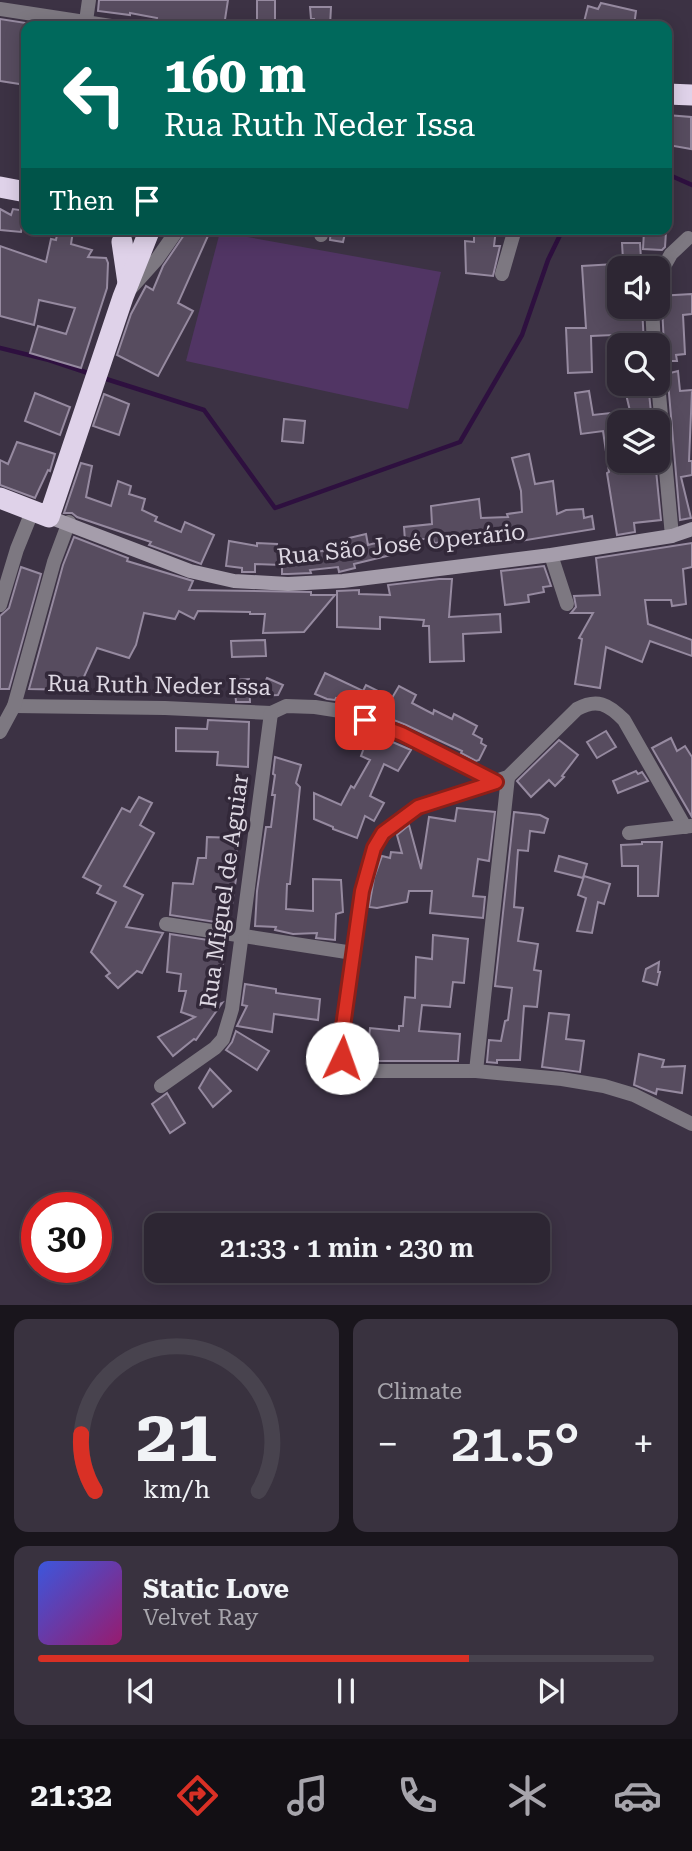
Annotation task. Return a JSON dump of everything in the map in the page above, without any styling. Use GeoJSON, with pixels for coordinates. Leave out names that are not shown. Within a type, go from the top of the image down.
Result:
{"type":"FeatureCollection","features":[{"type":"Feature","properties":{"kind":"highway"},"geometry":{"type":"LineString","coordinates":[[672,94],[692,95]]}},
{"type":"Feature","properties":{"kind":"highway"},"geometry":{"type":"LineString","coordinates":[[0,187],[21,191]]}},
{"type":"Feature","properties":{"kind":"highway"},"geometry":{"type":"LineString","coordinates":[[115,235],[126,291]]}},
{"type":"Feature","properties":{"kind":"highway"},"geometry":{"type":"LineString","coordinates":[[118,235],[134,244],[147,235]]}},
{"type":"Feature","properties":{"kind":"highway"},"geometry":{"type":"LineString","coordinates":[[50,517],[94,382],[148,235]]}},
{"type":"Feature","properties":{"kind":"highway","name":"Rua São José Operário"},"geometry":{"type":"LineString","coordinates":[[0,498],[50,517]]}},
{"type":"Feature","properties":{"kind":"street"},"geometry":{"type":"LineString","coordinates":[[0,9],[86,21],[89,0]]}},
{"type":"Feature","properties":{"kind":"street"},"geometry":{"type":"LineString","coordinates":[[126,291],[148,270],[174,235]]}},
{"type":"Feature","properties":{"kind":"street"},"geometry":{"type":"LineString","coordinates":[[502,274],[514,235]]}},
{"type":"Feature","properties":{"kind":"street"},"geometry":{"type":"LineString","coordinates":[[670,256],[688,238]]}},
{"type":"Feature","properties":{"kind":"street"},"geometry":{"type":"LineString","coordinates":[[659,396],[672,536]]}},
{"type":"Feature","properties":{"kind":"street"},"geometry":{"type":"LineString","coordinates":[[0,604],[17,549],[50,517]]}},
{"type":"Feature","properties":{"kind":"street"},"geometry":{"type":"LineString","coordinates":[[0,731],[14,706],[54,562],[50,517]]}},
{"type":"Feature","properties":{"kind":"street","name":"Rua São José Operário"},"geometry":{"type":"LineString","coordinates":[[50,517],[190,571],[234,581],[288,584],[343,581],[551,555],[672,536],[692,528]]}},
{"type":"Feature","properties":{"kind":"street"},"geometry":{"type":"LineString","coordinates":[[551,555],[566,596],[566,604]]}},
{"type":"Feature","properties":{"kind":"street"},"geometry":{"type":"LineString","coordinates":[[629,833],[688,826],[624,720],[612,708],[598,703],[588,703],[577,709],[502,780],[418,807],[383,833],[374,848],[367,869],[340,1048],[342,1058],[348,1067],[365,1072],[477,1072],[562,1079],[617,1089],[635,1095],[692,1124]]}},
{"type":"Feature","properties":{"kind":"street","name":"Rua Ruth Neder Issa"},"geometry":{"type":"LineString","coordinates":[[14,706],[271,713],[286,706],[315,707],[347,712],[502,780]]}},
{"type":"Feature","properties":{"kind":"street","name":"Rua Miguel de Aguiar"},"geometry":{"type":"LineString","coordinates":[[161,1086],[215,1048],[223,1039],[232,1009],[244,936],[271,713]]}},
{"type":"Feature","properties":{"kind":"street"},"geometry":{"type":"LineString","coordinates":[[477,1072],[502,780]]}},
{"type":"Feature","properties":{"kind":"street"},"geometry":{"type":"LineString","coordinates":[[166,924],[353,953]]}},
{"type":"Feature","properties":{"kind":"shaded area"},"geometry":{"type":"Polygon","coordinates":[[[219,235],[237,235],[441,272],[408,409],[186,361],[219,235]]]}},
{"type":"Feature","properties":{"kind":"building"},"geometry":{"type":"Polygon","coordinates":[[[99,0],[228,0],[225,21],[156,21],[157,18],[130,13],[98,11],[99,0]]]}},
{"type":"Feature","properties":{"kind":"building"},"geometry":{"type":"Polygon","coordinates":[[[257,0],[275,0],[275,21],[257,21],[257,0]]]}},
{"type":"Feature","properties":{"kind":"building"},"geometry":{"type":"Polygon","coordinates":[[[601,3],[636,11],[635,21],[584,21],[588,6],[598,9],[601,3]]]}},
{"type":"Feature","properties":{"kind":"building"},"geometry":{"type":"Polygon","coordinates":[[[310,7],[331,7],[330,21],[311,19],[310,7]]]}},
{"type":"Feature","properties":{"kind":"building"},"geometry":{"type":"Polygon","coordinates":[[[0,19],[21,22],[21,84],[0,81],[0,19]]]}},
{"type":"Feature","properties":{"kind":"building"},"geometry":{"type":"Polygon","coordinates":[[[672,115],[691,117],[691,149],[672,146],[672,115]]]}},
{"type":"Feature","properties":{"kind":"building"},"geometry":{"type":"Polygon","coordinates":[[[0,209],[11,215],[13,209],[21,210],[21,232],[0,230],[0,209]]]}},
{"type":"Feature","properties":{"kind":"building"},"geometry":{"type":"Polygon","coordinates":[[[57,235],[72,235],[71,244],[92,250],[88,257],[106,258],[108,263],[107,288],[81,368],[30,353],[38,326],[66,334],[75,308],[39,300],[34,325],[0,316],[0,246],[46,262],[51,239],[56,240],[57,235]]]}},
{"type":"Feature","properties":{"kind":"building"},"geometry":{"type":"Polygon","coordinates":[[[184,235],[208,235],[178,303],[193,311],[158,376],[117,355],[131,314],[146,286],[153,290],[163,266],[184,235]]]}},
{"type":"Feature","properties":{"kind":"building"},"geometry":{"type":"Polygon","coordinates":[[[330,235],[345,235],[343,242],[330,240],[330,235]]]}},
{"type":"Feature","properties":{"kind":"building"},"geometry":{"type":"Polygon","coordinates":[[[474,235],[495,235],[494,246],[500,246],[493,276],[466,273],[465,241],[474,242],[474,235]]]}},
{"type":"Feature","properties":{"kind":"building"},"geometry":{"type":"Polygon","coordinates":[[[644,235],[666,235],[665,247],[662,250],[643,249],[644,235]]]}},
{"type":"Feature","properties":{"kind":"building"},"geometry":{"type":"Polygon","coordinates":[[[622,243],[640,243],[641,256],[623,256],[622,243]]]}},
{"type":"Feature","properties":{"kind":"building"},"geometry":{"type":"Polygon","coordinates":[[[607,264],[607,319],[643,319],[643,333],[591,336],[592,372],[568,373],[566,328],[586,328],[582,266],[607,264]]]}},
{"type":"Feature","properties":{"kind":"building"},"geometry":{"type":"Polygon","coordinates":[[[692,294],[692,314],[683,315],[685,354],[676,355],[677,361],[670,361],[670,333],[663,333],[663,319],[670,319],[670,295],[692,294]]]}},
{"type":"Feature","properties":{"kind":"building"},"geometry":{"type":"Polygon","coordinates":[[[678,371],[680,391],[692,390],[689,461],[692,461],[692,475],[681,477],[691,518],[680,520],[669,396],[670,373],[678,371]]]}},
{"type":"Feature","properties":{"kind":"building"},"geometry":{"type":"Polygon","coordinates":[[[589,391],[593,415],[607,413],[607,458],[603,431],[581,434],[575,393],[589,391]]]}},
{"type":"Feature","properties":{"kind":"building"},"geometry":{"type":"Polygon","coordinates":[[[35,393],[70,407],[60,435],[25,421],[35,393]]]}},
{"type":"Feature","properties":{"kind":"building"},"geometry":{"type":"Polygon","coordinates":[[[104,394],[129,404],[119,435],[93,426],[104,394]]]}},
{"type":"Feature","properties":{"kind":"building"},"geometry":{"type":"Polygon","coordinates":[[[626,396],[649,396],[651,410],[630,410],[626,396]]]}},
{"type":"Feature","properties":{"kind":"building"},"geometry":{"type":"Polygon","coordinates":[[[284,419],[305,421],[303,443],[282,441],[284,419]]]}},
{"type":"Feature","properties":{"kind":"building"},"geometry":{"type":"Polygon","coordinates":[[[17,442],[55,454],[50,471],[48,470],[35,498],[0,485],[0,460],[8,464],[17,442]]]}},
{"type":"Feature","properties":{"kind":"building"},"geometry":{"type":"Polygon","coordinates":[[[529,454],[535,484],[553,481],[557,514],[566,510],[583,509],[584,518],[592,516],[594,529],[508,543],[485,542],[485,539],[434,543],[433,538],[405,541],[404,527],[432,524],[431,506],[479,499],[481,518],[508,517],[507,514],[522,512],[521,491],[512,458],[529,454]]]}},
{"type":"Feature","properties":{"kind":"building"},"geometry":{"type":"Polygon","coordinates":[[[81,463],[92,466],[86,497],[111,506],[118,481],[131,486],[129,494],[145,499],[142,510],[157,517],[155,521],[181,532],[185,522],[214,535],[201,564],[149,545],[151,542],[72,513],[64,513],[81,463]]]}},
{"type":"Feature","properties":{"kind":"building"},"geometry":{"type":"Polygon","coordinates":[[[607,473],[656,473],[661,520],[634,523],[635,532],[617,535],[607,473]]]}},
{"type":"Feature","properties":{"kind":"building"},"geometry":{"type":"Polygon","coordinates":[[[366,534],[368,545],[387,540],[391,555],[354,564],[355,568],[339,572],[338,567],[310,570],[311,573],[282,574],[282,565],[255,564],[255,572],[242,572],[242,568],[226,566],[229,541],[257,546],[257,543],[277,544],[276,552],[308,554],[350,545],[349,538],[366,534]]]}},
{"type":"Feature","properties":{"kind":"building"},"geometry":{"type":"Polygon","coordinates":[[[74,537],[128,558],[127,561],[193,581],[189,590],[311,592],[311,595],[335,595],[304,632],[263,633],[265,614],[250,612],[198,611],[194,619],[179,611],[175,619],[144,613],[136,645],[129,658],[97,648],[78,690],[29,689],[63,565],[74,537]]]}},
{"type":"Feature","properties":{"kind":"building"},"geometry":{"type":"Polygon","coordinates":[[[692,543],[692,567],[683,569],[686,604],[672,606],[671,600],[645,600],[648,624],[692,640],[692,656],[650,641],[642,662],[606,647],[600,688],[575,684],[582,639],[579,638],[593,613],[571,613],[576,607],[574,596],[600,595],[596,558],[692,543]]]}},
{"type":"Feature","properties":{"kind":"building"},"geometry":{"type":"Polygon","coordinates":[[[544,566],[551,586],[543,587],[544,592],[528,595],[529,602],[505,605],[501,571],[544,566]]]}},
{"type":"Feature","properties":{"kind":"building"},"geometry":{"type":"Polygon","coordinates":[[[21,567],[41,574],[9,689],[0,689],[0,616],[9,608],[21,567]]]}},
{"type":"Feature","properties":{"kind":"building"},"geometry":{"type":"Polygon","coordinates":[[[452,579],[449,617],[500,614],[501,632],[463,634],[464,661],[430,662],[429,626],[423,626],[424,620],[380,617],[380,629],[337,627],[337,591],[359,590],[359,594],[390,595],[388,585],[452,579]]]}},
{"type":"Feature","properties":{"kind":"building"},"geometry":{"type":"Polygon","coordinates":[[[265,640],[266,656],[232,657],[231,641],[265,640]]]}},
{"type":"Feature","properties":{"kind":"building"},"geometry":{"type":"Polygon","coordinates":[[[325,673],[363,691],[366,685],[392,698],[399,686],[416,695],[412,703],[433,714],[434,710],[452,719],[454,714],[477,726],[473,734],[482,739],[481,743],[486,746],[479,760],[476,761],[461,753],[462,751],[406,725],[351,703],[315,694],[325,673]]]}},
{"type":"Feature","properties":{"kind":"building"},"geometry":{"type":"Polygon","coordinates":[[[267,678],[283,685],[278,695],[258,696],[267,678]]]}},
{"type":"Feature","properties":{"kind":"building"},"geometry":{"type":"Polygon","coordinates":[[[249,679],[250,702],[236,702],[234,680],[249,679]]]}},
{"type":"Feature","properties":{"kind":"building"},"geometry":{"type":"Polygon","coordinates":[[[208,720],[249,722],[248,767],[217,765],[218,752],[176,751],[176,728],[207,729],[208,720]]]}},
{"type":"Feature","properties":{"kind":"building"},"geometry":{"type":"Polygon","coordinates":[[[353,725],[411,750],[398,771],[384,764],[370,796],[384,803],[374,821],[365,816],[357,838],[314,819],[314,793],[341,805],[370,760],[361,756],[365,745],[345,736],[347,726],[353,725]]]}},
{"type":"Feature","properties":{"kind":"building"},"geometry":{"type":"Polygon","coordinates":[[[606,731],[616,747],[597,758],[587,742],[606,731]]]}},
{"type":"Feature","properties":{"kind":"building"},"geometry":{"type":"Polygon","coordinates":[[[671,738],[677,751],[685,746],[692,757],[692,817],[652,748],[671,738]]]}},
{"type":"Feature","properties":{"kind":"building"},"geometry":{"type":"Polygon","coordinates":[[[559,740],[578,755],[555,786],[549,780],[531,797],[517,781],[559,740]]]}},
{"type":"Feature","properties":{"kind":"building"},"geometry":{"type":"Polygon","coordinates":[[[275,757],[301,765],[296,783],[300,787],[286,909],[313,911],[313,879],[341,880],[343,912],[336,914],[335,940],[316,938],[317,933],[293,934],[275,930],[276,927],[255,926],[266,827],[271,827],[275,795],[272,795],[275,757]]]}},
{"type":"Feature","properties":{"kind":"building"},"geometry":{"type":"Polygon","coordinates":[[[636,771],[638,774],[642,772],[648,781],[618,793],[613,781],[636,771]]]}},
{"type":"Feature","properties":{"kind":"building"},"geometry":{"type":"Polygon","coordinates":[[[139,797],[152,803],[140,825],[154,833],[124,886],[143,895],[126,927],[163,933],[142,973],[137,971],[118,988],[106,976],[110,973],[91,952],[116,902],[97,893],[101,886],[83,877],[122,808],[130,812],[139,797]]]}},
{"type":"Feature","properties":{"kind":"building"},"geometry":{"type":"Polygon","coordinates":[[[457,808],[495,812],[489,861],[478,859],[473,896],[485,897],[483,918],[430,913],[432,891],[409,891],[407,902],[369,907],[374,878],[382,856],[390,858],[391,852],[402,853],[397,835],[409,825],[421,869],[429,817],[455,821],[457,808]]]}},
{"type":"Feature","properties":{"kind":"building"},"geometry":{"type":"Polygon","coordinates":[[[514,812],[540,815],[548,819],[544,833],[530,831],[528,851],[518,850],[514,907],[523,908],[518,941],[538,944],[534,970],[541,971],[537,1007],[524,1006],[520,1060],[497,1060],[497,1063],[487,1062],[489,1040],[501,1041],[505,1021],[508,1020],[512,988],[495,986],[514,812]]]}},
{"type":"Feature","properties":{"kind":"building"},"geometry":{"type":"Polygon","coordinates":[[[207,837],[237,838],[236,879],[229,924],[170,915],[173,883],[193,884],[198,858],[206,858],[207,837]]]}},
{"type":"Feature","properties":{"kind":"building"},"geometry":{"type":"Polygon","coordinates":[[[662,842],[658,896],[638,896],[638,866],[622,866],[621,845],[662,842]]]}},
{"type":"Feature","properties":{"kind":"building"},"geometry":{"type":"Polygon","coordinates":[[[559,856],[587,864],[583,878],[555,871],[559,856]]]}},
{"type":"Feature","properties":{"kind":"building"},"geometry":{"type":"Polygon","coordinates":[[[584,876],[610,884],[604,904],[598,902],[592,933],[577,931],[586,898],[578,895],[584,876]]]}},
{"type":"Feature","properties":{"kind":"building"},"geometry":{"type":"Polygon","coordinates":[[[170,934],[227,943],[215,1006],[222,1003],[196,1040],[173,1056],[158,1037],[195,1017],[181,1012],[186,991],[179,991],[181,974],[167,972],[170,934]]]}},
{"type":"Feature","properties":{"kind":"building"},"geometry":{"type":"Polygon","coordinates":[[[433,935],[468,939],[464,983],[453,982],[450,1007],[422,1005],[419,1031],[460,1034],[458,1061],[367,1061],[370,1028],[399,1031],[399,1026],[403,1026],[405,997],[415,998],[416,957],[432,959],[433,935]]]}},
{"type":"Feature","properties":{"kind":"building"},"geometry":{"type":"Polygon","coordinates":[[[659,962],[657,985],[643,981],[646,969],[659,962]]]}},
{"type":"Feature","properties":{"kind":"building"},"geometry":{"type":"Polygon","coordinates":[[[245,984],[276,989],[276,993],[320,999],[318,1020],[274,1014],[272,1032],[237,1026],[247,1006],[242,1005],[245,984]]]}},
{"type":"Feature","properties":{"kind":"building"},"geometry":{"type":"Polygon","coordinates":[[[549,1013],[569,1015],[566,1039],[584,1041],[580,1072],[542,1067],[549,1013]]]}},
{"type":"Feature","properties":{"kind":"building"},"geometry":{"type":"Polygon","coordinates":[[[236,1031],[269,1051],[257,1070],[226,1050],[236,1031]]]}},
{"type":"Feature","properties":{"kind":"building"},"geometry":{"type":"Polygon","coordinates":[[[639,1054],[664,1060],[662,1067],[685,1066],[682,1093],[657,1089],[656,1094],[634,1085],[639,1054]]]}},
{"type":"Feature","properties":{"kind":"building"},"geometry":{"type":"Polygon","coordinates":[[[210,1069],[231,1091],[213,1107],[199,1088],[210,1069]]]}},
{"type":"Feature","properties":{"kind":"building"},"geometry":{"type":"Polygon","coordinates":[[[167,1093],[185,1123],[170,1133],[152,1104],[167,1093]]]}},
{"type":"Feature","properties":{"kind":"waterway"},"geometry":{"type":"LineString","coordinates":[[672,176],[692,185]]}},
{"type":"Feature","properties":{"kind":"waterway"},"geometry":{"type":"LineString","coordinates":[[103,378],[204,410],[275,508],[460,442],[522,335],[548,260],[560,235]]}},
{"type":"Feature","properties":{"kind":"waterway"},"geometry":{"type":"LineString","coordinates":[[0,348],[91,374]]}},
{"type":"Feature","properties":{"kind":"route"},"geometry":{"type":"LineString","coordinates":[[342,1058],[340,1048],[362,891],[374,848],[383,833],[418,807],[496,782],[402,734],[365,720]]}}]}
